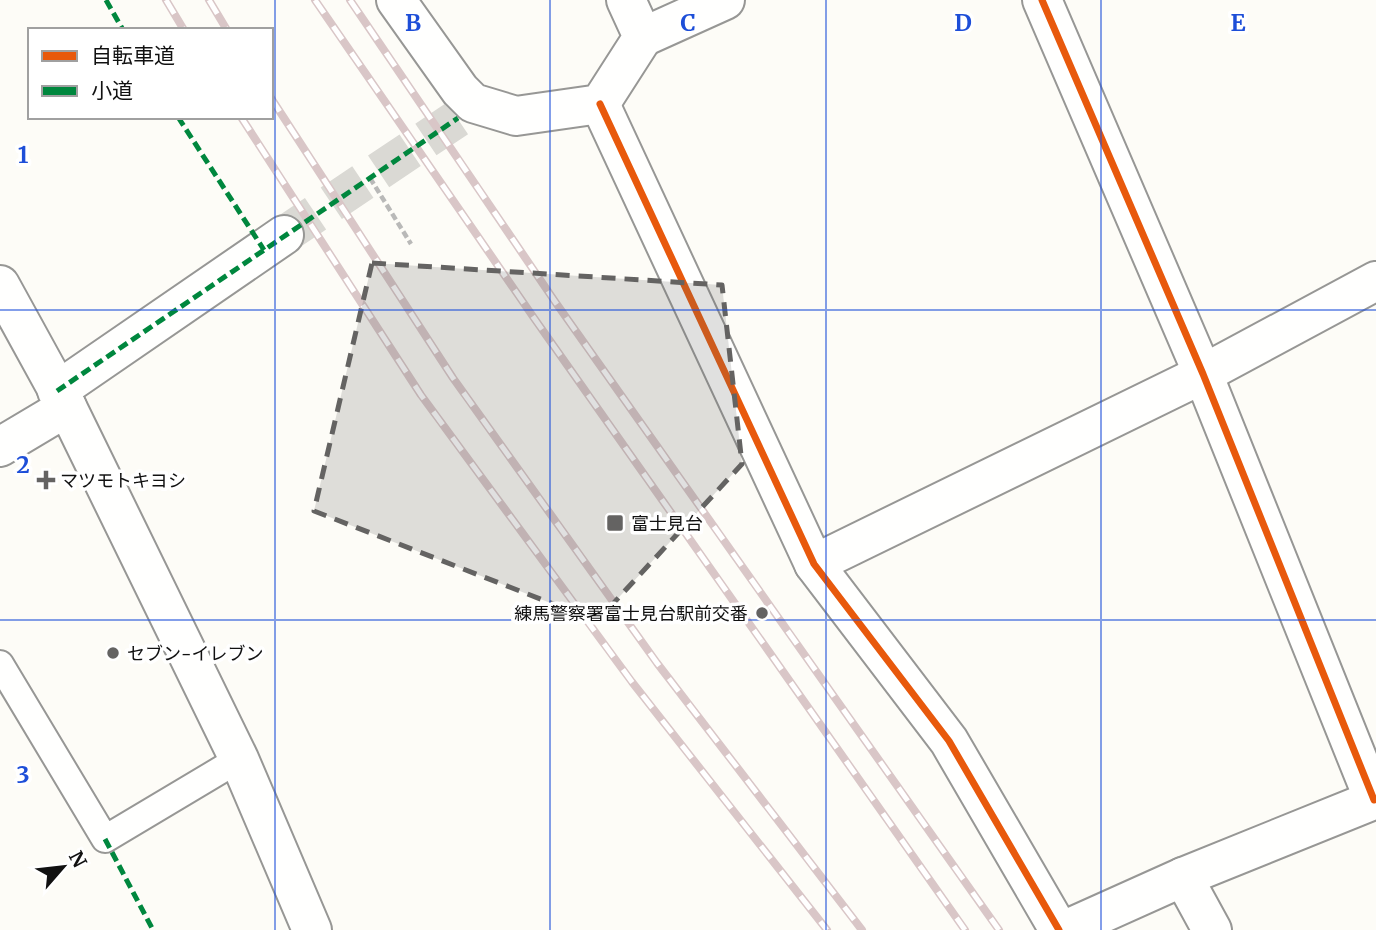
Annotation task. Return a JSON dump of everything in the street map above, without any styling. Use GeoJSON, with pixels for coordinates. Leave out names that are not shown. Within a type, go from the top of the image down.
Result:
{"type":"FeatureCollection","features":[{"type":"Feature","properties":{"kind":"street"},"geometry":{"type":"LineString","coordinates":[[396,0],[460,90],[473,103],[516,116],[600,104],[643,37],[725,0]]}},
{"type":"Feature","properties":{"kind":"street"},"geometry":{"type":"LineString","coordinates":[[626,0],[643,37]]}},
{"type":"Feature","properties":{"kind":"street"},"geometry":{"type":"LineString","coordinates":[[1042,0],[1203,374],[1375,800],[1184,877],[1065,930]]}},
{"type":"Feature","properties":{"kind":"street"},"geometry":{"type":"LineString","coordinates":[[600,104],[814,564],[949,741],[1059,930]]}},
{"type":"Feature","properties":{"kind":"street"},"geometry":{"type":"LineString","coordinates":[[0,447],[284,236]]}},
{"type":"Feature","properties":{"kind":"street"},"geometry":{"type":"LineString","coordinates":[[814,564],[1203,374],[1376,281]]}},
{"type":"Feature","properties":{"kind":"street"},"geometry":{"type":"LineString","coordinates":[[0,285],[62,399],[239,759],[312,930]]}},
{"type":"Feature","properties":{"kind":"street"},"geometry":{"type":"LineString","coordinates":[[1184,877],[1212,930]]}},
{"type":"Feature","properties":{"kind":"lane"},"geometry":{"type":"LineString","coordinates":[[0,664],[105,839],[239,759]]}},
{"type":"Feature","properties":{"kind":"path"},"geometry":{"type":"LineString","coordinates":[[370,178],[411,244]]}},
{"type":"Feature","properties":{"kind":"highlighted area"},"geometry":{"type":"Polygon","coordinates":[[[372,263],[722,285],[742,464],[597,621],[314,511],[372,263]]]}},
{"type":"Feature","properties":{"kind":"tunnel"},"geometry":{"type":"LineString","coordinates":[[284,235],[458,118]]}},
{"type":"Feature","properties":{"kind":"railway"},"geometry":{"type":"LineString","coordinates":[[166,0],[183,28]]}},
{"type":"Feature","properties":{"kind":"railway"},"geometry":{"type":"LineString","coordinates":[[209,0],[226,28]]}},
{"type":"Feature","properties":{"kind":"railway"},"geometry":{"type":"LineString","coordinates":[[315,0],[534,318],[965,930]]}},
{"type":"Feature","properties":{"kind":"railway"},"geometry":{"type":"LineString","coordinates":[[350,0],[556,303],[999,930]]}},
{"type":"Feature","properties":{"kind":"railway"},"geometry":{"type":"LineString","coordinates":[[273,101],[453,378],[657,663],[862,930]]}},
{"type":"Feature","properties":{"kind":"railway"},"geometry":{"type":"LineString","coordinates":[[242,119],[421,395],[632,682],[827,930]]}},
{"type":"Feature","properties":{"kind":"marked path"},"geometry":{"type":"LineString","coordinates":[[106,0],[122,28]]}},
{"type":"Feature","properties":{"kind":"marked path"},"geometry":{"type":"LineString","coordinates":[[57,391],[458,118]]}},
{"type":"Feature","properties":{"kind":"marked path"},"geometry":{"type":"LineString","coordinates":[[179,119],[264,250]]}},
{"type":"Feature","properties":{"kind":"marked path"},"geometry":{"type":"LineString","coordinates":[[105,839],[153,930]]}},
{"type":"Feature","properties":{"kind":"cycle path"},"geometry":{"type":"LineString","coordinates":[[1042,0],[1203,374],[1374,800]]}},
{"type":"Feature","properties":{"kind":"cycle path"},"geometry":{"type":"LineString","coordinates":[[600,104],[814,564],[949,741],[1059,930]]}},
{"type":"Feature","properties":{"kind":"place","name":"マツモトキヨシ"},"geometry":{"type":"Point","coordinates":[46,480]}},
{"type":"Feature","properties":{"kind":"place","name":"富士見台"},"geometry":{"type":"Point","coordinates":[615,523]}},
{"type":"Feature","properties":{"kind":"place","name":"練馬警察署富士見台駅前交番"},"geometry":{"type":"Point","coordinates":[762,613]}},
{"type":"Feature","properties":{"kind":"place","name":"セブン-イレブン"},"geometry":{"type":"Point","coordinates":[113,653]}}]}
